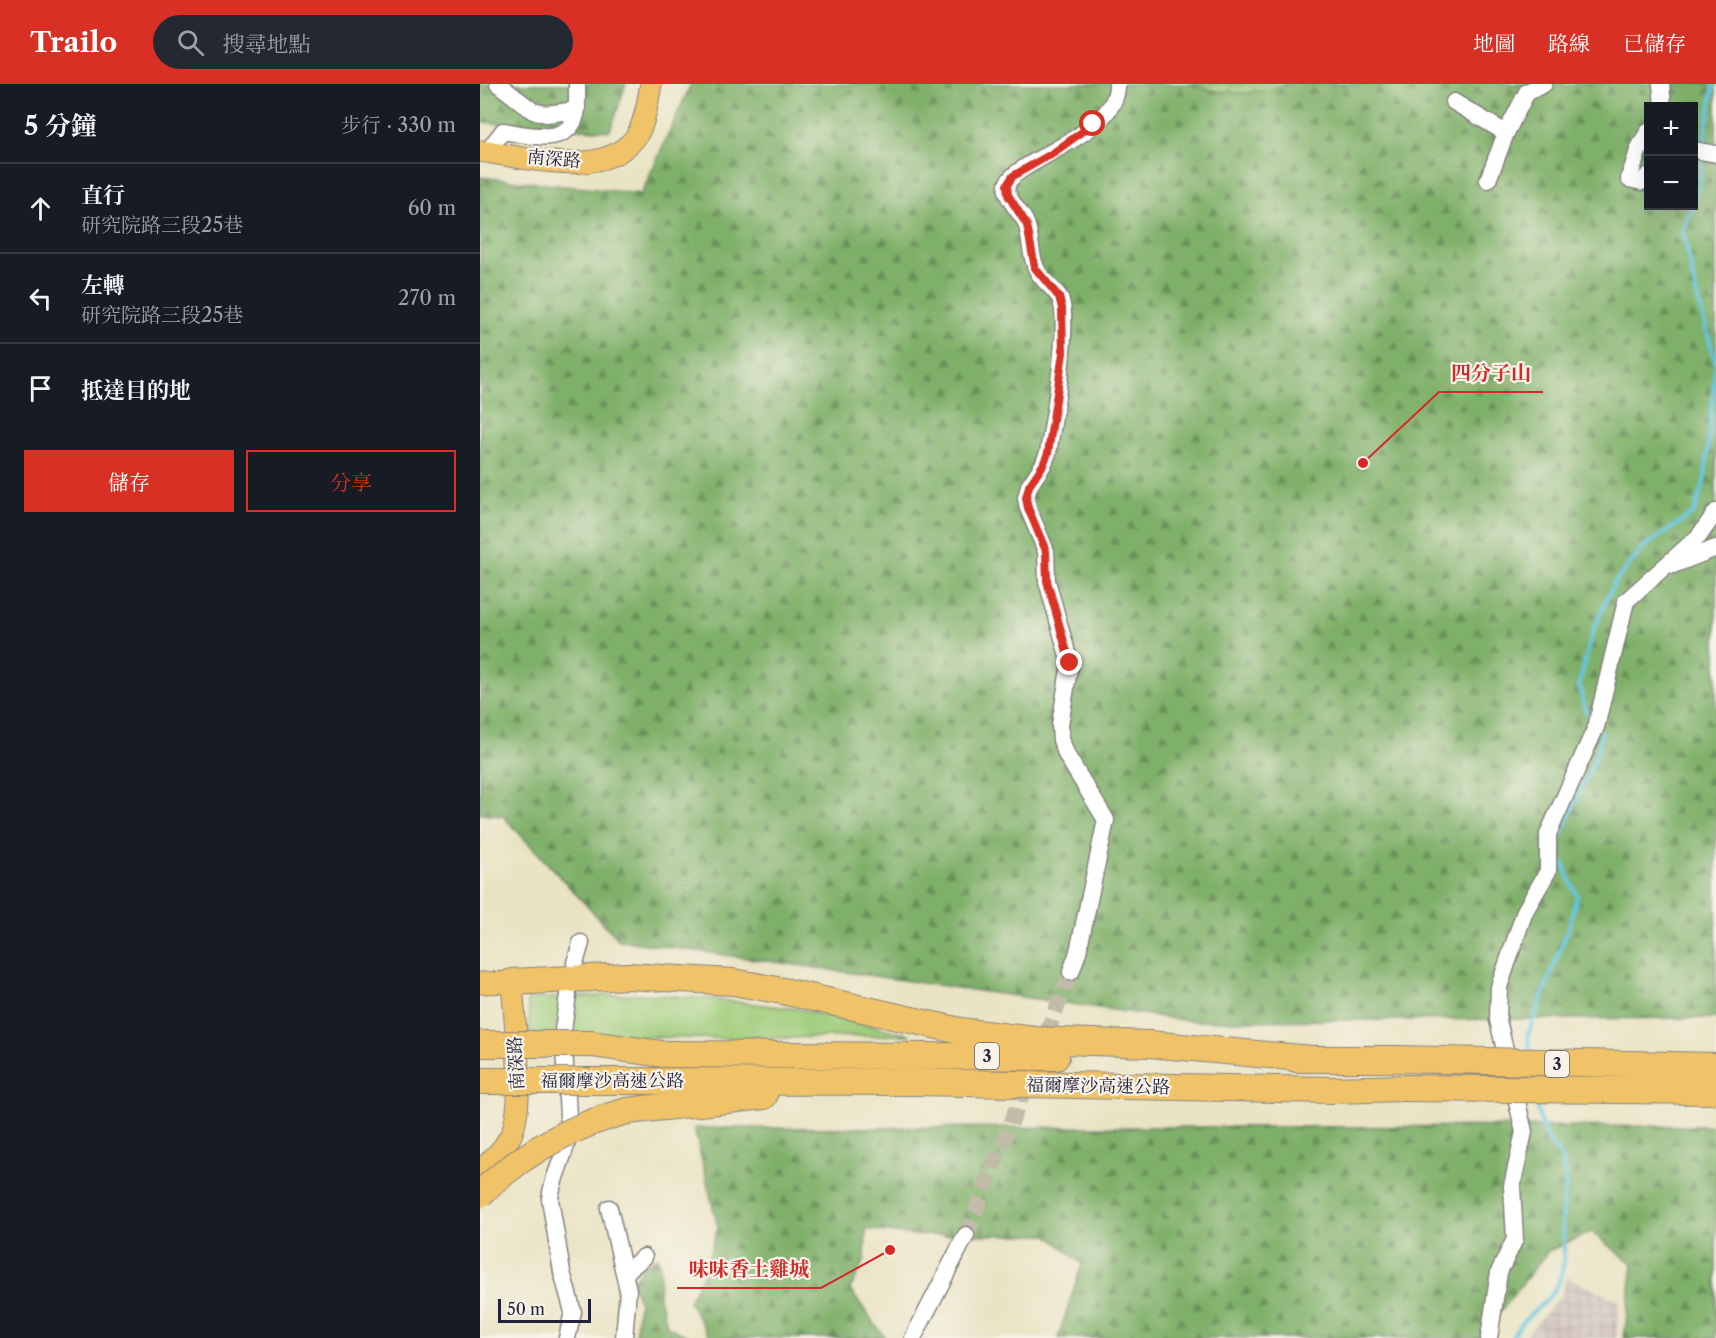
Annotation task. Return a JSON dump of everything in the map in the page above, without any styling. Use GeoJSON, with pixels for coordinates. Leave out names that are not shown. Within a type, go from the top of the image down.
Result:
{"type":"FeatureCollection","features":[{"type":"Feature","properties":{"kind":"highway"},"geometry":{"type":"LineString","coordinates":[[512,982],[628,976],[733,982],[960,1031],[1035,1040],[1149,1044],[1312,1059]]}},
{"type":"Feature","properties":{"kind":"highway"},"geometry":{"type":"LineString","coordinates":[[480,1044],[592,1044],[662,1054]]}},
{"type":"Feature","properties":{"kind":"highway","name":"福爾摩沙高速公路"},"geometry":{"type":"LineString","coordinates":[[480,1055],[1398,1059],[1716,1066]]}},
{"type":"Feature","properties":{"kind":"highway","name":"福爾摩沙高速公路"},"geometry":{"type":"LineString","coordinates":[[480,1081],[913,1082],[1333,1090],[1402,1088],[1716,1091]]}},
{"type":"Feature","properties":{"kind":"highway"},"geometry":{"type":"LineString","coordinates":[[480,1194],[542,1144],[596,1119],[627,1111],[913,1082]]}},
{"type":"Feature","properties":{"kind":"main road","name":"南深路"},"geometry":{"type":"LineString","coordinates":[[483,152],[574,163],[592,162],[618,154],[637,136],[651,84]]}},
{"type":"Feature","properties":{"kind":"main road","name":"南深路"},"geometry":{"type":"LineString","coordinates":[[481,1168],[511,1135],[516,1118],[518,1104],[512,982]]}},
{"type":"Feature","properties":{"kind":"main road"},"geometry":{"type":"LineString","coordinates":[[480,983],[512,982]]}},
{"type":"Feature","properties":{"kind":"lane"},"geometry":{"type":"LineString","coordinates":[[498,84],[533,111],[546,114],[577,110]]}},
{"type":"Feature","properties":{"kind":"lane"},"geometry":{"type":"LineString","coordinates":[[483,152],[503,131],[551,138],[561,135],[575,119],[577,84]]}},
{"type":"Feature","properties":{"kind":"lane"},"geometry":{"type":"LineString","coordinates":[[1071,972],[1078,952],[1106,820],[1067,756],[1061,741],[1060,725],[1070,663],[1047,581],[1046,551],[1026,498],[1029,486],[1043,465],[1051,434],[1063,353],[1062,308],[1059,297],[1035,268],[1027,225],[1008,195],[1007,185],[1013,176],[1053,153],[1110,109],[1117,93],[1117,84]]}},
{"type":"Feature","properties":{"kind":"lane"},"geometry":{"type":"LineString","coordinates":[[1488,180],[1506,133],[1527,92],[1544,84]]}},
{"type":"Feature","properties":{"kind":"lane"},"geometry":{"type":"LineString","coordinates":[[1661,84],[1663,102]]}},
{"type":"Feature","properties":{"kind":"lane"},"geometry":{"type":"LineString","coordinates":[[1454,102],[1506,133]]}},
{"type":"Feature","properties":{"kind":"lane"},"geometry":{"type":"LineString","coordinates":[[1644,139],[1629,179],[1642,182],[1644,180]]}},
{"type":"Feature","properties":{"kind":"lane"},"geometry":{"type":"LineString","coordinates":[[1698,151],[1716,154]]}},
{"type":"Feature","properties":{"kind":"lane"},"geometry":{"type":"LineString","coordinates":[[1489,1338],[1499,1272],[1515,1239],[1512,1186],[1524,1132],[1498,1020],[1499,987],[1525,910],[1548,871],[1548,834],[1596,727],[1626,601],[1699,536],[1716,512]]}},
{"type":"Feature","properties":{"kind":"lane"},"geometry":{"type":"LineString","coordinates":[[1661,570],[1716,548]]}},
{"type":"Feature","properties":{"kind":"lane"},"geometry":{"type":"LineString","coordinates":[[575,963],[581,943]]}},
{"type":"Feature","properties":{"kind":"lane"},"geometry":{"type":"LineString","coordinates":[[567,1338],[573,1312],[562,1272],[550,1199],[551,1189],[566,1150],[569,1133],[563,1030],[568,994]]}},
{"type":"Feature","properties":{"kind":"lane"},"geometry":{"type":"LineString","coordinates":[[609,1208],[628,1290],[624,1338]]}},
{"type":"Feature","properties":{"kind":"lane"},"geometry":{"type":"LineString","coordinates":[[913,1338],[966,1234]]}},
{"type":"Feature","properties":{"kind":"lane"},"geometry":{"type":"LineString","coordinates":[[625,1275],[644,1257]]}},
{"type":"Feature","properties":{"kind":"shaded area"},"geometry":{"type":"Polygon","coordinates":[[[1567,1277],[1620,1301],[1616,1338],[1524,1338],[1561,1295],[1567,1277]]]}},
{"type":"Feature","properties":{"kind":"green space"},"geometry":{"type":"Polygon","coordinates":[[[480,84],[626,84],[610,131],[480,122],[480,84]]]}},
{"type":"Feature","properties":{"kind":"green space"},"geometry":{"type":"Polygon","coordinates":[[[691,84],[1716,84],[1716,1018],[1191,1021],[619,940],[503,816],[480,814],[480,177],[641,194],[691,84]]]}},
{"type":"Feature","properties":{"kind":"green space"},"geometry":{"type":"Polygon","coordinates":[[[1190,84],[1293,84],[1253,92],[1229,93],[1190,84]]]}},
{"type":"Feature","properties":{"kind":"green space"},"geometry":{"type":"Polygon","coordinates":[[[638,994],[701,998],[798,1009],[911,1035],[739,1039],[530,1034],[528,999],[638,994]]]}},
{"type":"Feature","properties":{"kind":"green space"},"geometry":{"type":"Polygon","coordinates":[[[1716,1126],[1716,1338],[1624,1338],[1633,1264],[1591,1232],[1548,1251],[1492,1322],[1490,1338],[1058,1338],[1082,1264],[1048,1235],[911,1235],[866,1229],[865,1258],[850,1290],[885,1338],[710,1338],[689,1301],[704,1272],[718,1227],[694,1128],[1716,1126]]]}},
{"type":"Feature","properties":{"kind":"green space"},"geometry":{"type":"Polygon","coordinates":[[[657,1257],[660,1269],[659,1298],[668,1327],[692,1338],[635,1338],[639,1301],[632,1282],[643,1266],[657,1257]]]}},
{"type":"Feature","properties":{"kind":"waterway"},"geometry":{"type":"LineString","coordinates":[[1704,141],[1714,84]]}},
{"type":"Feature","properties":{"kind":"waterway"},"geometry":{"type":"LineString","coordinates":[[1698,189],[1702,162]]}},
{"type":"Feature","properties":{"kind":"waterway"},"geometry":{"type":"LineString","coordinates":[[1589,715],[1585,709],[1579,685],[1594,628],[1614,583],[1645,546],[1694,513],[1705,478],[1716,363],[1696,293],[1683,231],[1691,210]]}},
{"type":"Feature","properties":{"kind":"waterway"},"geometry":{"type":"LineString","coordinates":[[1530,1054],[1528,1034],[1568,929],[1577,896],[1556,848],[1593,762],[1602,732]]}},
{"type":"Feature","properties":{"kind":"waterway"},"geometry":{"type":"LineString","coordinates":[[1512,1338],[1522,1323],[1554,1291],[1561,1275],[1564,1259],[1562,1219],[1566,1183],[1564,1168],[1561,1157],[1544,1130],[1536,1097]]}},
{"type":"Feature","properties":{"kind":"tunnel"},"geometry":{"type":"LineString","coordinates":[[966,1235],[1071,972]]}},
{"type":"Feature","properties":{"kind":"place","name":"四分子山"},"geometry":{"type":"Point","coordinates":[1363,463]}},
{"type":"Feature","properties":{"kind":"place","name":"味味香土雞城"},"geometry":{"type":"Point","coordinates":[890,1250]}},
{"type":"Feature","properties":{"kind":"route"},"geometry":{"type":"LineString","coordinates":[[1070,663],[1047,581],[1046,551],[1026,498],[1029,486],[1048,453],[1063,353],[1062,308],[1059,297],[1035,268],[1027,225],[1008,195],[1007,185],[1013,176],[1053,153],[1093,124]]}}]}
